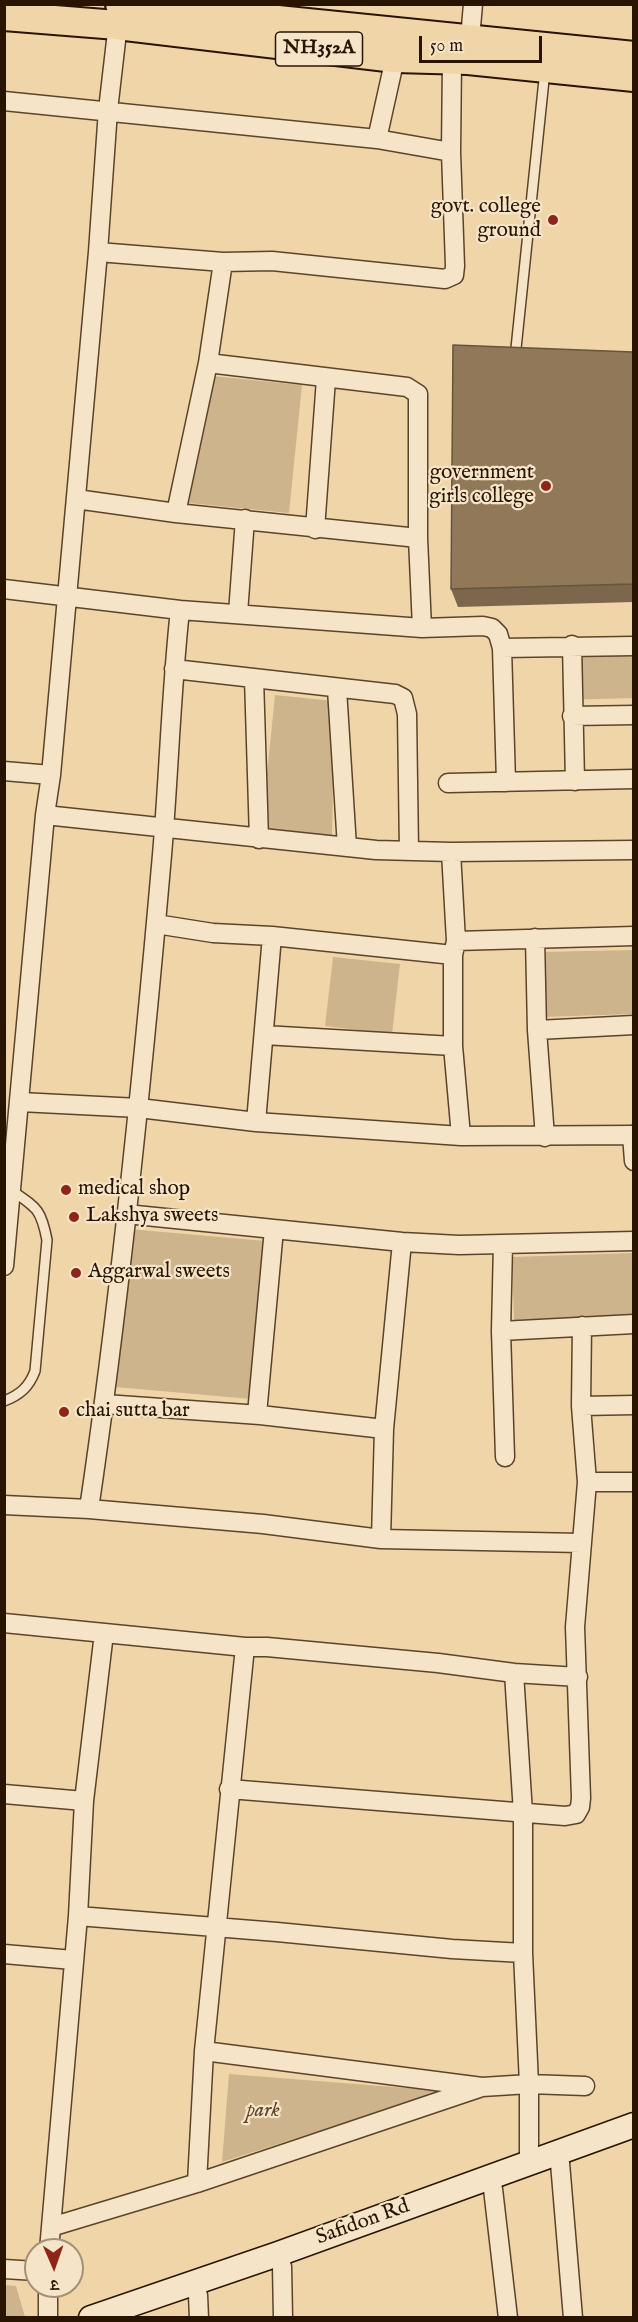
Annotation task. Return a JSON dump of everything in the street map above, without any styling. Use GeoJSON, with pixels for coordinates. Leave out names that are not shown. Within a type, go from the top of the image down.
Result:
{"type":"FeatureCollection","features":[{"type":"Feature","properties":{"kind":"highway","name":"NH352A"},"geometry":{"type":"LineString","coordinates":[[120,11],[395,57],[463,54],[633,56]]}},
{"type":"Feature","properties":{"kind":"highway","name":"NH352A"},"geometry":{"type":"LineString","coordinates":[[4,16],[120,11],[463,54],[545,68],[633,77]]}},
{"type":"Feature","properties":{"kind":"main road","name":"Safidon Rd"},"geometry":{"type":"LineString","coordinates":[[91,2318],[278,2254],[633,2125]]}},
{"type":"Feature","properties":{"kind":"main road","name":"Safidon Rd"},"geometry":{"type":"LineString","coordinates":[[131,2318],[198,2306],[282,2266],[633,2138]]}},
{"type":"Feature","properties":{"kind":"street"},"geometry":{"type":"LineString","coordinates":[[98,252],[223,262],[272,261],[445,279],[454,275],[451,152],[463,54],[473,4]]}},
{"type":"Feature","properties":{"kind":"street"},"geometry":{"type":"LineString","coordinates":[[4,1266],[76,499],[108,110],[120,11]]}},
{"type":"Feature","properties":{"kind":"street"},"geometry":{"type":"LineString","coordinates":[[377,139],[395,57]]}},
{"type":"Feature","properties":{"kind":"street"},"geometry":{"type":"LineString","coordinates":[[4,101],[377,139],[451,152]]}},
{"type":"Feature","properties":{"kind":"street"},"geometry":{"type":"LineString","coordinates":[[176,513],[208,363],[223,262]]}},
{"type":"Feature","properties":{"kind":"street"},"geometry":{"type":"LineString","coordinates":[[208,363],[407,387],[418,394],[418,538],[422,628]]}},
{"type":"Feature","properties":{"kind":"street"},"geometry":{"type":"LineString","coordinates":[[315,529],[326,379]]}},
{"type":"Feature","properties":{"kind":"street"},"geometry":{"type":"LineString","coordinates":[[76,499],[315,529],[418,538]]}},
{"type":"Feature","properties":{"kind":"street"},"geometry":{"type":"LineString","coordinates":[[238,614],[245,519]]}},
{"type":"Feature","properties":{"kind":"street"},"geometry":{"type":"LineString","coordinates":[[4,589],[180,610],[422,628],[483,626],[492,628],[498,634],[502,648],[506,782]]}},
{"type":"Feature","properties":{"kind":"street"},"geometry":{"type":"LineString","coordinates":[[89,1509],[105,1404],[139,1108],[165,827],[174,669],[180,610]]}},
{"type":"Feature","properties":{"kind":"street"},"geometry":{"type":"LineString","coordinates":[[502,648],[572,645],[633,646]]}},
{"type":"Feature","properties":{"kind":"street"},"geometry":{"type":"LineString","coordinates":[[572,645],[575,781]]}},
{"type":"Feature","properties":{"kind":"street"},"geometry":{"type":"LineString","coordinates":[[174,669],[395,694],[403,698],[407,714],[409,851]]}},
{"type":"Feature","properties":{"kind":"street"},"geometry":{"type":"LineString","coordinates":[[254,678],[259,839]]}},
{"type":"Feature","properties":{"kind":"street"},"geometry":{"type":"LineString","coordinates":[[337,688],[347,847]]}},
{"type":"Feature","properties":{"kind":"street"},"geometry":{"type":"LineString","coordinates":[[572,716],[633,715]]}},
{"type":"Feature","properties":{"kind":"street"},"geometry":{"type":"LineString","coordinates":[[4,771],[51,775]]}},
{"type":"Feature","properties":{"kind":"street"},"geometry":{"type":"LineString","coordinates":[[448,783],[633,779]]}},
{"type":"Feature","properties":{"kind":"street"},"geometry":{"type":"LineString","coordinates":[[45,815],[259,839],[409,851],[633,850]]}},
{"type":"Feature","properties":{"kind":"street"},"geometry":{"type":"LineString","coordinates":[[452,852],[453,1046],[461,1136]]}},
{"type":"Feature","properties":{"kind":"street"},"geometry":{"type":"LineString","coordinates":[[156,924],[213,933],[454,948],[535,938],[633,936]]}},
{"type":"Feature","properties":{"kind":"street"},"geometry":{"type":"LineString","coordinates":[[256,1122],[272,936]]}},
{"type":"Feature","properties":{"kind":"street"},"geometry":{"type":"LineString","coordinates":[[535,938],[537,1030],[545,1137]]}},
{"type":"Feature","properties":{"kind":"street"},"geometry":{"type":"LineString","coordinates":[[537,1030],[633,1026]]}},
{"type":"Feature","properties":{"kind":"street"},"geometry":{"type":"LineString","coordinates":[[264,1035],[453,1046]]}},
{"type":"Feature","properties":{"kind":"street"},"geometry":{"type":"LineString","coordinates":[[20,1102],[139,1108],[256,1122],[461,1136],[632,1135],[633,1161]]}},
{"type":"Feature","properties":{"kind":"street"},"geometry":{"type":"LineString","coordinates":[[126,1214],[402,1242],[459,1245],[633,1241]]}},
{"type":"Feature","properties":{"kind":"street"},"geometry":{"type":"LineString","coordinates":[[257,1414],[274,1229]]}},
{"type":"Feature","properties":{"kind":"street"},"geometry":{"type":"LineString","coordinates":[[381,1539],[384,1429],[402,1242]]}},
{"type":"Feature","properties":{"kind":"street"},"geometry":{"type":"LineString","coordinates":[[503,1244],[501,1331],[505,1457]]}},
{"type":"Feature","properties":{"kind":"street"},"geometry":{"type":"LineString","coordinates":[[501,1331],[633,1324]]}},
{"type":"Feature","properties":{"kind":"street"},"geometry":{"type":"LineString","coordinates":[[229,1789],[523,1813],[565,1816],[576,1814],[580,1807],[575,1627],[587,1482],[582,1406],[582,1326]]}},
{"type":"Feature","properties":{"kind":"street"},"geometry":{"type":"LineString","coordinates":[[105,1404],[257,1414],[384,1429]]}},
{"type":"Feature","properties":{"kind":"street"},"geometry":{"type":"LineString","coordinates":[[582,1406],[633,1405]]}},
{"type":"Feature","properties":{"kind":"street"},"geometry":{"type":"LineString","coordinates":[[587,1482],[633,1482]]}},
{"type":"Feature","properties":{"kind":"street"},"geometry":{"type":"LineString","coordinates":[[4,1504],[263,1524],[381,1539],[581,1543]]}},
{"type":"Feature","properties":{"kind":"street"},"geometry":{"type":"LineString","coordinates":[[4,1623],[578,1677]]}},
{"type":"Feature","properties":{"kind":"street"},"geometry":{"type":"LineString","coordinates":[[50,2238],[78,1916],[84,1801],[104,1633]]}},
{"type":"Feature","properties":{"kind":"street"},"geometry":{"type":"LineString","coordinates":[[197,2183],[204,2051],[245,1647]]}},
{"type":"Feature","properties":{"kind":"street"},"geometry":{"type":"LineString","coordinates":[[514,1672],[523,1813],[523,1953],[529,2084],[529,2162]]}},
{"type":"Feature","properties":{"kind":"street"},"geometry":{"type":"LineString","coordinates":[[4,1794],[84,1801]]}},
{"type":"Feature","properties":{"kind":"street"},"geometry":{"type":"LineString","coordinates":[[78,1916],[452,1949],[523,1953]]}},
{"type":"Feature","properties":{"kind":"street"},"geometry":{"type":"LineString","coordinates":[[4,1954],[74,1960]]}},
{"type":"Feature","properties":{"kind":"street"},"geometry":{"type":"LineString","coordinates":[[204,2051],[482,2087],[529,2084],[585,2086]]}},
{"type":"Feature","properties":{"kind":"street"},"geometry":{"type":"LineString","coordinates":[[51,2228],[197,2183],[482,2087]]}},
{"type":"Feature","properties":{"kind":"street"},"geometry":{"type":"LineString","coordinates":[[560,2163],[573,2318]]}},
{"type":"Feature","properties":{"kind":"street"},"geometry":{"type":"LineString","coordinates":[[493,2188],[508,2318]]}},
{"type":"Feature","properties":{"kind":"street"},"geometry":{"type":"LineString","coordinates":[[282,2266],[284,2318]]}},
{"type":"Feature","properties":{"kind":"street"},"geometry":{"type":"LineString","coordinates":[[4,2269],[24,2270]]}},
{"type":"Feature","properties":{"kind":"street"},"geometry":{"type":"LineString","coordinates":[[48,2298],[48,2318]]}},
{"type":"Feature","properties":{"kind":"lane"},"geometry":{"type":"LineString","coordinates":[[513,369],[545,68]]}},
{"type":"Feature","properties":{"kind":"lane"},"geometry":{"type":"LineString","coordinates":[[4,1401],[31,1383],[35,1371],[47,1240],[43,1219],[35,1206],[11,1190]]}},
{"type":"Feature","properties":{"kind":"green space"},"geometry":{"type":"Polygon","coordinates":[[[202,375],[302,385],[289,513],[189,503],[202,375]]]}},
{"type":"Feature","properties":{"kind":"green space"},"geometry":{"type":"Polygon","coordinates":[[[633,649],[633,698],[563,700],[562,651],[633,649]]]}},
{"type":"Feature","properties":{"kind":"green space"},"geometry":{"type":"Polygon","coordinates":[[[275,695],[334,701],[332,840],[261,833],[275,695]]]}},
{"type":"Feature","properties":{"kind":"green space"},"geometry":{"type":"Polygon","coordinates":[[[633,950],[633,1014],[544,1017],[542,952],[633,950]]]}},
{"type":"Feature","properties":{"kind":"green space"},"geometry":{"type":"Polygon","coordinates":[[[333,957],[400,964],[392,1034],[325,1026],[333,957]]]}},
{"type":"Feature","properties":{"kind":"green space"},"geometry":{"type":"Polygon","coordinates":[[[118,1228],[265,1241],[251,1399],[104,1386],[118,1228]]]}},
{"type":"Feature","properties":{"kind":"green space"},"geometry":{"type":"Polygon","coordinates":[[[633,1253],[633,1315],[514,1320],[512,1257],[633,1253]]]}},
{"type":"Feature","properties":{"kind":"green space","name":"park"},"geometry":{"type":"Polygon","coordinates":[[[229,2074],[444,2091],[222,2162],[229,2074]]]}},
{"type":"Feature","properties":{"kind":"green space"},"geometry":{"type":"Polygon","coordinates":[[[4,2285],[16,2286],[25,2317],[5,2317],[4,2285]]]}},
{"type":"Feature","properties":{"kind":"building","name":"government girls college"},"geometry":{"type":"Polygon","coordinates":[[[453,345],[633,352],[633,584],[451,589],[453,345]]]}},
{"type":"Feature","properties":{"kind":"place","name":"govt. college ground"},"geometry":{"type":"Point","coordinates":[553,220]}},
{"type":"Feature","properties":{"kind":"place","name":"government girls college"},"geometry":{"type":"Point","coordinates":[546,486]}},
{"type":"Feature","properties":{"kind":"place","name":"medical shop"},"geometry":{"type":"Point","coordinates":[66,1190]}},
{"type":"Feature","properties":{"kind":"place","name":"Lakshya sweets"},"geometry":{"type":"Point","coordinates":[74,1217]}},
{"type":"Feature","properties":{"kind":"place","name":"Aggarwal sweets"},"geometry":{"type":"Point","coordinates":[76,1273]}},
{"type":"Feature","properties":{"kind":"place","name":"chai sutta bar"},"geometry":{"type":"Point","coordinates":[64,1412]}}]}
